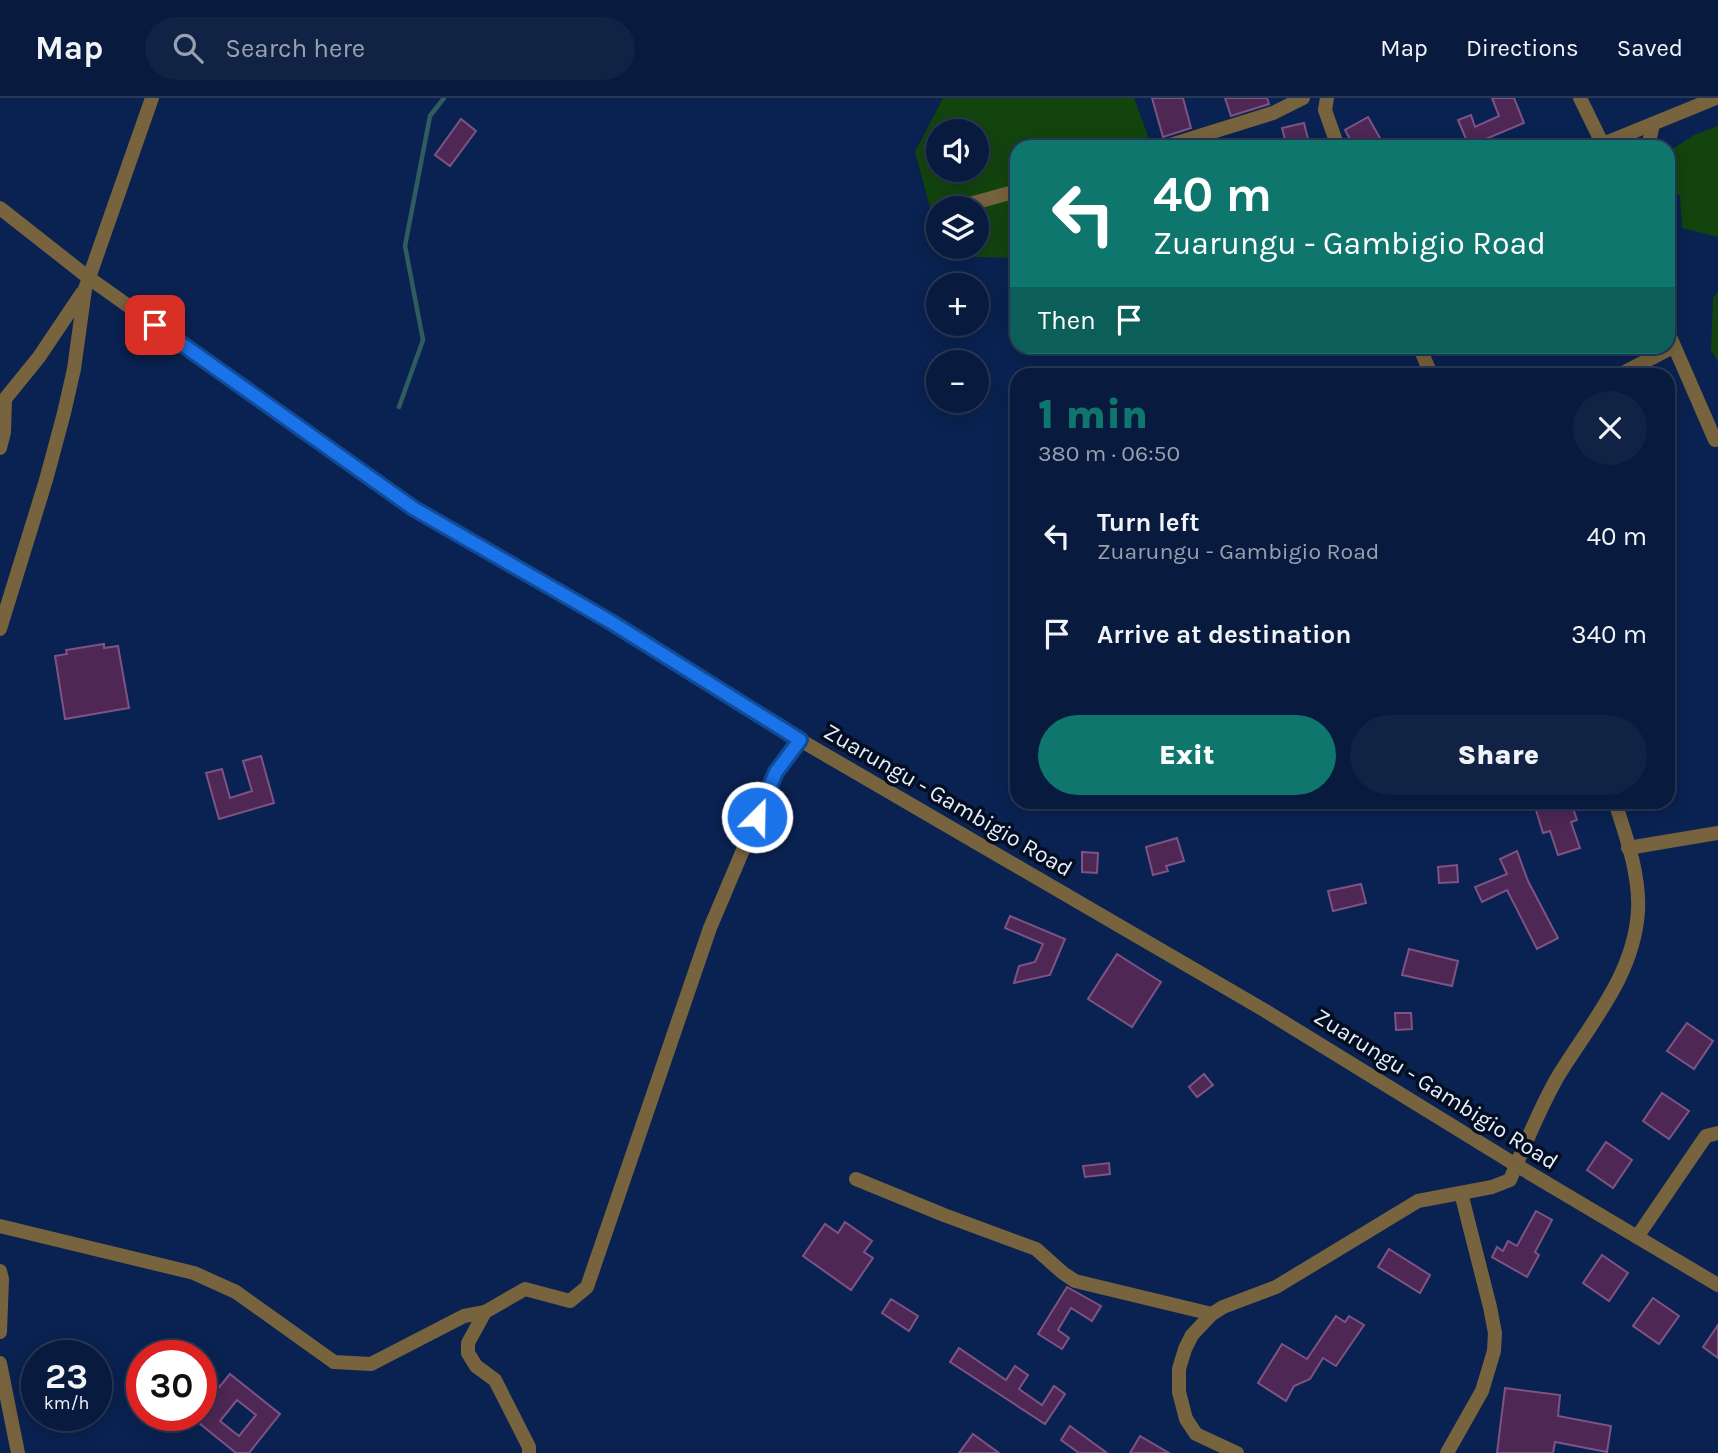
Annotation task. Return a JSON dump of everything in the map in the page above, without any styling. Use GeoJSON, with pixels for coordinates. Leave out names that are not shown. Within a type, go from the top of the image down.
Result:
{"type":"FeatureCollection","features":[{"type":"Feature","properties":{"kind":"street"},"geometry":{"type":"LineString","coordinates":[[0,629],[64,413],[74,369],[87,284],[152,98]]}},
{"type":"Feature","properties":{"kind":"street"},"geometry":{"type":"LineString","coordinates":[[1186,140],[1273,113],[1303,98]]}},
{"type":"Feature","properties":{"kind":"street"},"geometry":{"type":"LineString","coordinates":[[1327,98],[1325,110],[1336,140]]}},
{"type":"Feature","properties":{"kind":"street"},"geometry":{"type":"LineString","coordinates":[[1580,98],[1601,140]]}},
{"type":"Feature","properties":{"kind":"street"},"geometry":{"type":"LineString","coordinates":[[1615,140],[1716,98]]}},
{"type":"Feature","properties":{"kind":"street"},"geometry":{"type":"LineString","coordinates":[[1650,140],[1653,124]]}},
{"type":"Feature","properties":{"kind":"street"},"geometry":{"type":"LineString","coordinates":[[989,199],[1010,193]]}},
{"type":"Feature","properties":{"kind":"street","name":"Zuarungu - Gambigio Road"},"geometry":{"type":"LineString","coordinates":[[0,208],[87,284],[413,508],[611,622],[800,740],[1264,1010],[1637,1237],[1717,1281]]}},
{"type":"Feature","properties":{"kind":"street"},"geometry":{"type":"LineString","coordinates":[[0,448],[4,432],[5,399],[38,357],[87,284]]}},
{"type":"Feature","properties":{"kind":"street"},"geometry":{"type":"LineString","coordinates":[[1675,351],[1715,440]]}},
{"type":"Feature","properties":{"kind":"street"},"geometry":{"type":"LineString","coordinates":[[1633,368],[1660,354]]}},
{"type":"Feature","properties":{"kind":"street"},"geometry":{"type":"LineString","coordinates":[[0,1226],[194,1273],[236,1292],[334,1362],[371,1364],[464,1316],[485,1312],[526,1289],[570,1301],[587,1287],[710,928],[776,772],[800,740]]}},
{"type":"Feature","properties":{"kind":"street"},"geometry":{"type":"LineString","coordinates":[[1237,1453],[1196,1434],[1186,1419],[1179,1392],[1179,1369],[1192,1335],[1212,1314],[1223,1307],[1276,1287],[1409,1205],[1503,1184],[1510,1180],[1556,1080],[1615,988],[1632,946],[1638,911],[1635,874],[1617,809]]}},
{"type":"Feature","properties":{"kind":"street"},"geometry":{"type":"LineString","coordinates":[[1628,848],[1718,833]]}},
{"type":"Feature","properties":{"kind":"street"},"geometry":{"type":"LineString","coordinates":[[1637,1237],[1706,1136],[1718,1133]]}},
{"type":"Feature","properties":{"kind":"street"},"geometry":{"type":"LineString","coordinates":[[856,1179],[1036,1250],[1075,1280],[1212,1314]]}},
{"type":"Feature","properties":{"kind":"street"},"geometry":{"type":"LineString","coordinates":[[1447,1453],[1482,1391],[1494,1351],[1490,1307],[1461,1193]]}},
{"type":"Feature","properties":{"kind":"street"},"geometry":{"type":"LineString","coordinates":[[0,1271],[0,1332]]}},
{"type":"Feature","properties":{"kind":"street"},"geometry":{"type":"LineString","coordinates":[[485,1312],[468,1343],[468,1353],[475,1367],[495,1380],[529,1447],[529,1453]]}},
{"type":"Feature","properties":{"kind":"street"},"geometry":{"type":"LineString","coordinates":[[0,1363],[18,1453]]}},
{"type":"Feature","properties":{"kind":"green space"},"geometry":{"type":"Polygon","coordinates":[[[943,98],[1134,98],[1149,140],[1010,140],[1010,258],[989,257],[989,196],[927,196],[915,152],[926,131],[926,182],[989,182],[989,119],[932,119],[943,98]]]}},
{"type":"Feature","properties":{"kind":"green space"},"geometry":{"type":"Polygon","coordinates":[[[1718,126],[1718,237],[1682,228],[1680,196],[1675,193],[1675,147],[1694,135],[1718,126]]]}},
{"type":"Feature","properties":{"kind":"green space"},"geometry":{"type":"Polygon","coordinates":[[[1718,291],[1718,362],[1711,350],[1713,298],[1718,291]]]}},
{"type":"Feature","properties":{"kind":"building"},"geometry":{"type":"Polygon","coordinates":[[[1152,98],[1183,98],[1191,128],[1163,137],[1152,98]]]}},
{"type":"Feature","properties":{"kind":"building"},"geometry":{"type":"Polygon","coordinates":[[[1225,98],[1267,98],[1269,104],[1231,116],[1225,98]]]}},
{"type":"Feature","properties":{"kind":"building"},"geometry":{"type":"Polygon","coordinates":[[[1492,98],[1514,98],[1524,123],[1483,140],[1466,140],[1458,120],[1471,115],[1475,127],[1499,116],[1492,98]]]}},
{"type":"Feature","properties":{"kind":"building"},"geometry":{"type":"Polygon","coordinates":[[[1368,117],[1381,140],[1350,140],[1345,130],[1368,117]]]}},
{"type":"Feature","properties":{"kind":"building"},"geometry":{"type":"Polygon","coordinates":[[[461,119],[476,131],[450,166],[435,155],[461,119]]]}},
{"type":"Feature","properties":{"kind":"building"},"geometry":{"type":"Polygon","coordinates":[[[1304,123],[1308,140],[1285,140],[1282,128],[1304,123]]]}},
{"type":"Feature","properties":{"kind":"building"},"geometry":{"type":"Polygon","coordinates":[[[104,644],[104,648],[118,646],[129,708],[65,719],[55,656],[67,654],[66,650],[104,644]]]}},
{"type":"Feature","properties":{"kind":"building"},"geometry":{"type":"Polygon","coordinates":[[[261,756],[274,803],[219,819],[206,773],[222,769],[230,798],[252,791],[243,761],[261,756]]]}},
{"type":"Feature","properties":{"kind":"building"},"geometry":{"type":"Polygon","coordinates":[[[1536,809],[1573,809],[1577,820],[1571,822],[1580,848],[1558,855],[1550,831],[1543,833],[1536,809]]]}},
{"type":"Feature","properties":{"kind":"building"},"geometry":{"type":"Polygon","coordinates":[[[1177,838],[1184,861],[1166,866],[1168,871],[1153,875],[1146,847],[1177,838]]]}},
{"type":"Feature","properties":{"kind":"building"},"geometry":{"type":"Polygon","coordinates":[[[1517,851],[1528,881],[1558,938],[1537,949],[1507,890],[1482,902],[1475,887],[1507,874],[1500,859],[1517,851]]]}},
{"type":"Feature","properties":{"kind":"building"},"geometry":{"type":"Polygon","coordinates":[[[1082,852],[1098,853],[1097,873],[1082,872],[1082,852]]]}},
{"type":"Feature","properties":{"kind":"building"},"geometry":{"type":"Polygon","coordinates":[[[1457,865],[1458,882],[1439,883],[1438,867],[1457,865]]]}},
{"type":"Feature","properties":{"kind":"building"},"geometry":{"type":"Polygon","coordinates":[[[1361,884],[1366,903],[1333,911],[1328,891],[1361,884]]]}},
{"type":"Feature","properties":{"kind":"building"},"geometry":{"type":"Polygon","coordinates":[[[1010,916],[1065,939],[1050,975],[1014,983],[1019,966],[1035,962],[1043,944],[1005,928],[1010,916]]]}},
{"type":"Feature","properties":{"kind":"building"},"geometry":{"type":"Polygon","coordinates":[[[1409,949],[1458,961],[1452,986],[1402,975],[1409,949]]]}},
{"type":"Feature","properties":{"kind":"building"},"geometry":{"type":"Polygon","coordinates":[[[1117,954],[1161,982],[1132,1027],[1088,999],[1117,954]]]}},
{"type":"Feature","properties":{"kind":"building"},"geometry":{"type":"Polygon","coordinates":[[[1395,1013],[1411,1013],[1412,1029],[1396,1030],[1395,1013]]]}},
{"type":"Feature","properties":{"kind":"building"},"geometry":{"type":"Polygon","coordinates":[[[1687,1023],[1713,1041],[1694,1069],[1667,1051],[1687,1023]]]}},
{"type":"Feature","properties":{"kind":"building"},"geometry":{"type":"Polygon","coordinates":[[[1204,1074],[1213,1085],[1197,1097],[1189,1087],[1204,1074]]]}},
{"type":"Feature","properties":{"kind":"building"},"geometry":{"type":"Polygon","coordinates":[[[1662,1093],[1689,1111],[1669,1139],[1643,1121],[1662,1093]]]}},
{"type":"Feature","properties":{"kind":"building"},"geometry":{"type":"Polygon","coordinates":[[[1606,1142],[1632,1160],[1613,1188],[1587,1170],[1606,1142]]]}},
{"type":"Feature","properties":{"kind":"building"},"geometry":{"type":"Polygon","coordinates":[[[1109,1163],[1110,1174],[1085,1177],[1083,1166],[1109,1163]]]}},
{"type":"Feature","properties":{"kind":"building"},"geometry":{"type":"Polygon","coordinates":[[[1536,1211],[1552,1220],[1535,1252],[1539,1255],[1527,1277],[1492,1257],[1497,1247],[1503,1251],[1508,1241],[1517,1246],[1536,1211]]]}},
{"type":"Feature","properties":{"kind":"building"},"geometry":{"type":"Polygon","coordinates":[[[845,1222],[872,1241],[864,1252],[873,1258],[851,1290],[803,1256],[825,1224],[838,1233],[845,1222]]]}},
{"type":"Feature","properties":{"kind":"building"},"geometry":{"type":"Polygon","coordinates":[[[1389,1249],[1430,1275],[1420,1293],[1378,1267],[1389,1249]]]}},
{"type":"Feature","properties":{"kind":"building"},"geometry":{"type":"Polygon","coordinates":[[[1602,1255],[1628,1273],[1609,1301],[1583,1283],[1602,1255]]]}},
{"type":"Feature","properties":{"kind":"building"},"geometry":{"type":"Polygon","coordinates":[[[1067,1287],[1101,1306],[1092,1321],[1071,1308],[1058,1330],[1069,1338],[1062,1349],[1038,1334],[1067,1287]]]}},
{"type":"Feature","properties":{"kind":"building"},"geometry":{"type":"Polygon","coordinates":[[[1653,1298],[1679,1316],[1659,1344],[1633,1326],[1653,1298]]]}},
{"type":"Feature","properties":{"kind":"building"},"geometry":{"type":"Polygon","coordinates":[[[891,1299],[918,1316],[909,1331],[882,1313],[891,1299]]]}},
{"type":"Feature","properties":{"kind":"building"},"geometry":{"type":"Polygon","coordinates":[[[1336,1316],[1345,1322],[1349,1316],[1364,1325],[1336,1366],[1323,1358],[1310,1379],[1294,1386],[1286,1401],[1258,1383],[1282,1344],[1307,1359],[1336,1316]]]}},
{"type":"Feature","properties":{"kind":"building"},"geometry":{"type":"Polygon","coordinates":[[[1718,1325],[1718,1358],[1703,1347],[1718,1325]]]}},
{"type":"Feature","properties":{"kind":"building"},"geometry":{"type":"Polygon","coordinates":[[[959,1348],[1006,1380],[1015,1366],[1028,1375],[1019,1389],[1042,1405],[1054,1386],[1065,1394],[1045,1424],[950,1362],[959,1348]]]}},
{"type":"Feature","properties":{"kind":"building"},"geometry":{"type":"Polygon","coordinates":[[[230,1374],[280,1414],[249,1453],[236,1453],[209,1431],[217,1431],[217,1390],[230,1374]],[[237,1400],[220,1421],[239,1436],[256,1415],[237,1400]]]}},
{"type":"Feature","properties":{"kind":"building"},"geometry":{"type":"Polygon","coordinates":[[[1505,1388],[1560,1395],[1558,1416],[1611,1426],[1607,1452],[1555,1442],[1553,1453],[1497,1453],[1505,1388]]]}},
{"type":"Feature","properties":{"kind":"building"},"geometry":{"type":"Polygon","coordinates":[[[1070,1426],[1107,1453],[1079,1453],[1061,1440],[1070,1426]]]}},
{"type":"Feature","properties":{"kind":"building"},"geometry":{"type":"Polygon","coordinates":[[[973,1434],[999,1453],[959,1453],[973,1434]]]}},
{"type":"Feature","properties":{"kind":"building"},"geometry":{"type":"Polygon","coordinates":[[[1140,1436],[1169,1453],[1130,1453],[1140,1436]]]}},
{"type":"Feature","properties":{"kind":"waterway"},"geometry":{"type":"LineString","coordinates":[[399,407],[423,340],[405,246],[430,116],[444,98]]}},
{"type":"Feature","properties":{"kind":"route"},"geometry":{"type":"LineString","coordinates":[[155,325],[413,508],[611,622],[800,740],[776,772],[757,817]]}}]}
